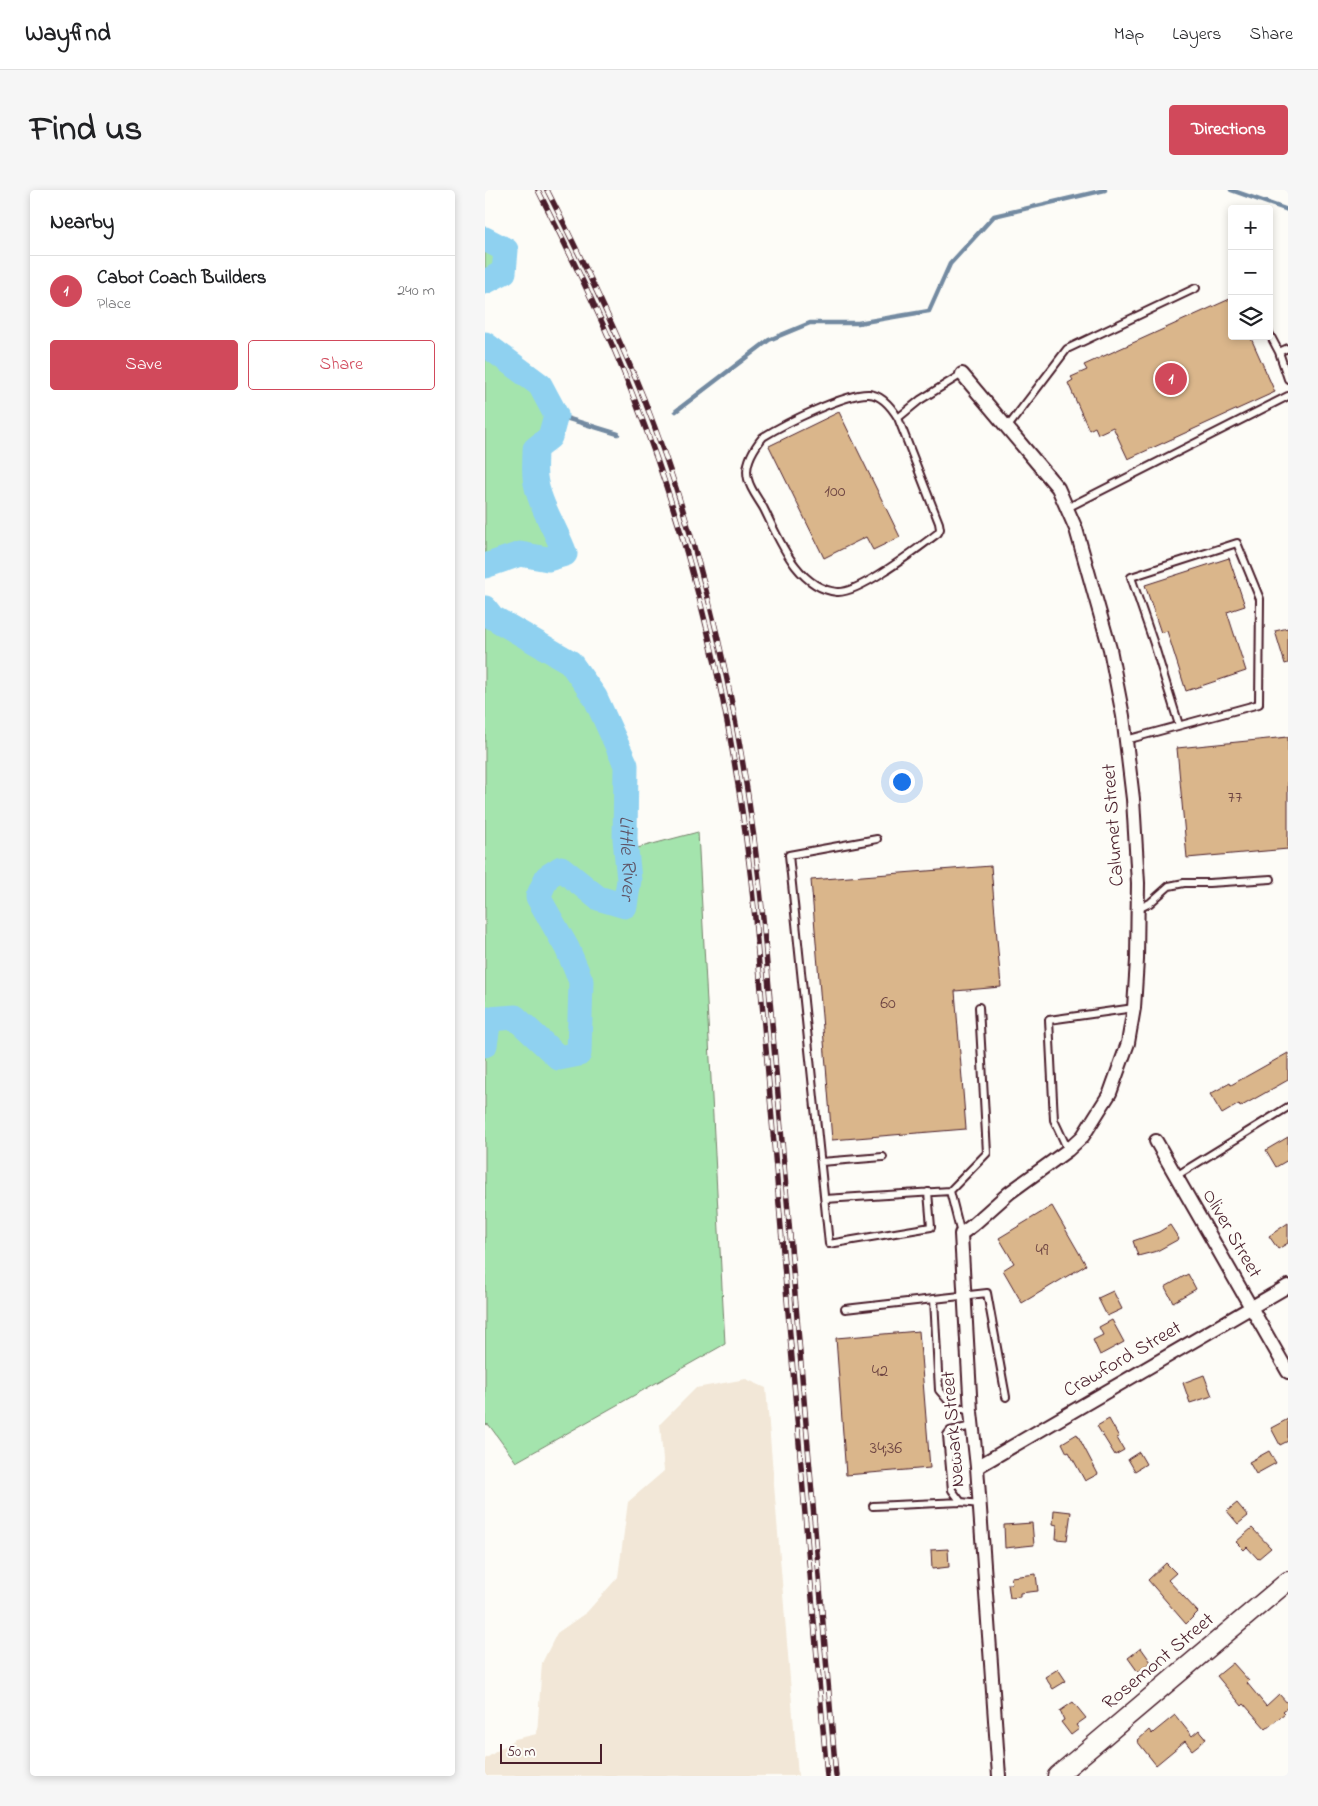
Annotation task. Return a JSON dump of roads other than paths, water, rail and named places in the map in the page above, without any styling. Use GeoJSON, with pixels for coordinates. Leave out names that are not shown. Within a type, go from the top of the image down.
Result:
{"type":"FeatureCollection","features":[{"type":"Feature","properties":{"kind":"main road","name":"Rosemont Street"},"geometry":{"type":"LineString","coordinates":[[1057,1776],[1288,1581]]}},
{"type":"Feature","properties":{"kind":"street","name":"Calumet Street"},"geometry":{"type":"LineString","coordinates":[[962,374],[1058,488],[1067,508],[1076,529],[1110,649],[1126,740],[1133,798],[1139,883],[1134,1008],[1128,1043],[1110,1093],[1083,1136],[1068,1150]]}},
{"type":"Feature","properties":{"kind":"street","name":"Oliver Street"},"geometry":{"type":"LineString","coordinates":[[1156,1141],[1288,1372]]}},
{"type":"Feature","properties":{"kind":"street"},"geometry":{"type":"LineString","coordinates":[[961,1234],[1009,1193],[1068,1150]]}},
{"type":"Feature","properties":{"kind":"street","name":"Newark Street"},"geometry":{"type":"LineString","coordinates":[[961,1234],[971,1412],[977,1467],[999,1776]]}},
{"type":"Feature","properties":{"kind":"street","name":"Crawford Street"},"geometry":{"type":"LineString","coordinates":[[977,1467],[1288,1286]]}},
{"type":"Feature","properties":{"kind":"lane"},"geometry":{"type":"LineString","coordinates":[[1007,428],[1067,349],[1196,288]]}},
{"type":"Feature","properties":{"kind":"lane"},"geometry":{"type":"LineString","coordinates":[[1273,340],[1288,379]]}},
{"type":"Feature","properties":{"kind":"lane"},"geometry":{"type":"LineString","coordinates":[[1279,352],[1288,348]]}},
{"type":"Feature","properties":{"kind":"lane"},"geometry":{"type":"LineString","coordinates":[[898,418],[920,400],[962,374]]}},
{"type":"Feature","properties":{"kind":"lane"},"geometry":{"type":"LineString","coordinates":[[871,394],[888,403],[898,418],[939,523],[940,529],[938,533],[897,563],[851,590],[836,592],[813,583],[795,565],[781,544],[748,479],[749,459],[755,447],[763,437],[838,400],[871,394]]}},
{"type":"Feature","properties":{"kind":"lane"},"geometry":{"type":"LineString","coordinates":[[1067,508],[1288,396]]}},
{"type":"Feature","properties":{"kind":"lane"},"geometry":{"type":"LineString","coordinates":[[1126,740],[1259,704],[1260,599],[1237,543],[1131,577],[1179,725]]}},
{"type":"Feature","properties":{"kind":"lane"},"geometry":{"type":"LineString","coordinates":[[877,839],[789,854],[829,1244],[931,1227],[928,1192]]}},
{"type":"Feature","properties":{"kind":"lane"},"geometry":{"type":"LineString","coordinates":[[1138,909],[1150,904],[1169,886],[1184,883],[1209,884],[1271,879]]}},
{"type":"Feature","properties":{"kind":"lane"},"geometry":{"type":"LineString","coordinates":[[825,1200],[950,1191],[987,1153],[979,1007]]}},
{"type":"Feature","properties":{"kind":"lane"},"geometry":{"type":"LineString","coordinates":[[1068,1150],[1054,1120],[1049,1020],[1134,1008]]}},
{"type":"Feature","properties":{"kind":"lane"},"geometry":{"type":"LineString","coordinates":[[1176,1176],[1288,1108]]}},
{"type":"Feature","properties":{"kind":"lane"},"geometry":{"type":"LineString","coordinates":[[821,1162],[883,1157]]}},
{"type":"Feature","properties":{"kind":"lane"},"geometry":{"type":"LineString","coordinates":[[950,1191],[961,1234]]}},
{"type":"Feature","properties":{"kind":"lane"},"geometry":{"type":"LineString","coordinates":[[845,1309],[987,1293],[1006,1397]]}},
{"type":"Feature","properties":{"kind":"lane"},"geometry":{"type":"LineString","coordinates":[[934,1300],[939,1390],[951,1404],[971,1412]]}},
{"type":"Feature","properties":{"kind":"lane"},"geometry":{"type":"LineString","coordinates":[[961,1502],[952,1490],[947,1435],[950,1431],[972,1426]]}},
{"type":"Feature","properties":{"kind":"lane"},"geometry":{"type":"LineString","coordinates":[[873,1506],[961,1502],[979,1504]]}},
{"type":"Feature","properties":{"kind":"waterway"},"geometry":{"type":"LineString","coordinates":[[676,411],[769,340],[810,323],[858,323],[929,311],[950,264],[994,216],[1105,190]]}},
{"type":"Feature","properties":{"kind":"waterway"},"geometry":{"type":"LineString","coordinates":[[1231,190],[1288,210]]}},
{"type":"Feature","properties":{"kind":"waterway","name":"Little River"},"geometry":{"type":"LineString","coordinates":[[485,239],[506,250],[504,272],[485,282]]}},
{"type":"Feature","properties":{"kind":"waterway","name":"Little River"},"geometry":{"type":"LineString","coordinates":[[485,344],[540,385],[556,415],[550,437],[535,449],[535,474],[543,506],[565,554],[548,559],[520,554],[485,566]]}},
{"type":"Feature","properties":{"kind":"waterway"},"geometry":{"type":"LineString","coordinates":[[556,415],[618,434]]}},
{"type":"Feature","properties":{"kind":"waterway","name":"Little River"},"geometry":{"type":"LineString","coordinates":[[485,608],[492,617],[570,662],[595,697],[626,765],[625,839],[629,880],[625,906],[598,898],[561,868],[547,877],[538,897],[567,948],[581,981],[579,1054],[559,1058],[515,1017],[489,1019],[485,1045]]}},
{"type":"Feature","properties":{"kind":"railway"},"geometry":{"type":"LineString","coordinates":[[538,190],[614,349],[659,466],[698,592],[727,721],[748,852],[755,918],[827,1776]]}},
{"type":"Feature","properties":{"kind":"railway"},"geometry":{"type":"LineString","coordinates":[[547,190],[622,346],[667,462],[688,525],[706,589],[735,719],[756,851],[763,918],[836,1776]]}},
{"type":"Feature","properties":{"kind":"place","name":"Cabot Coach Builders"},"geometry":{"type":"Point","coordinates":[1171,379]}}]}
